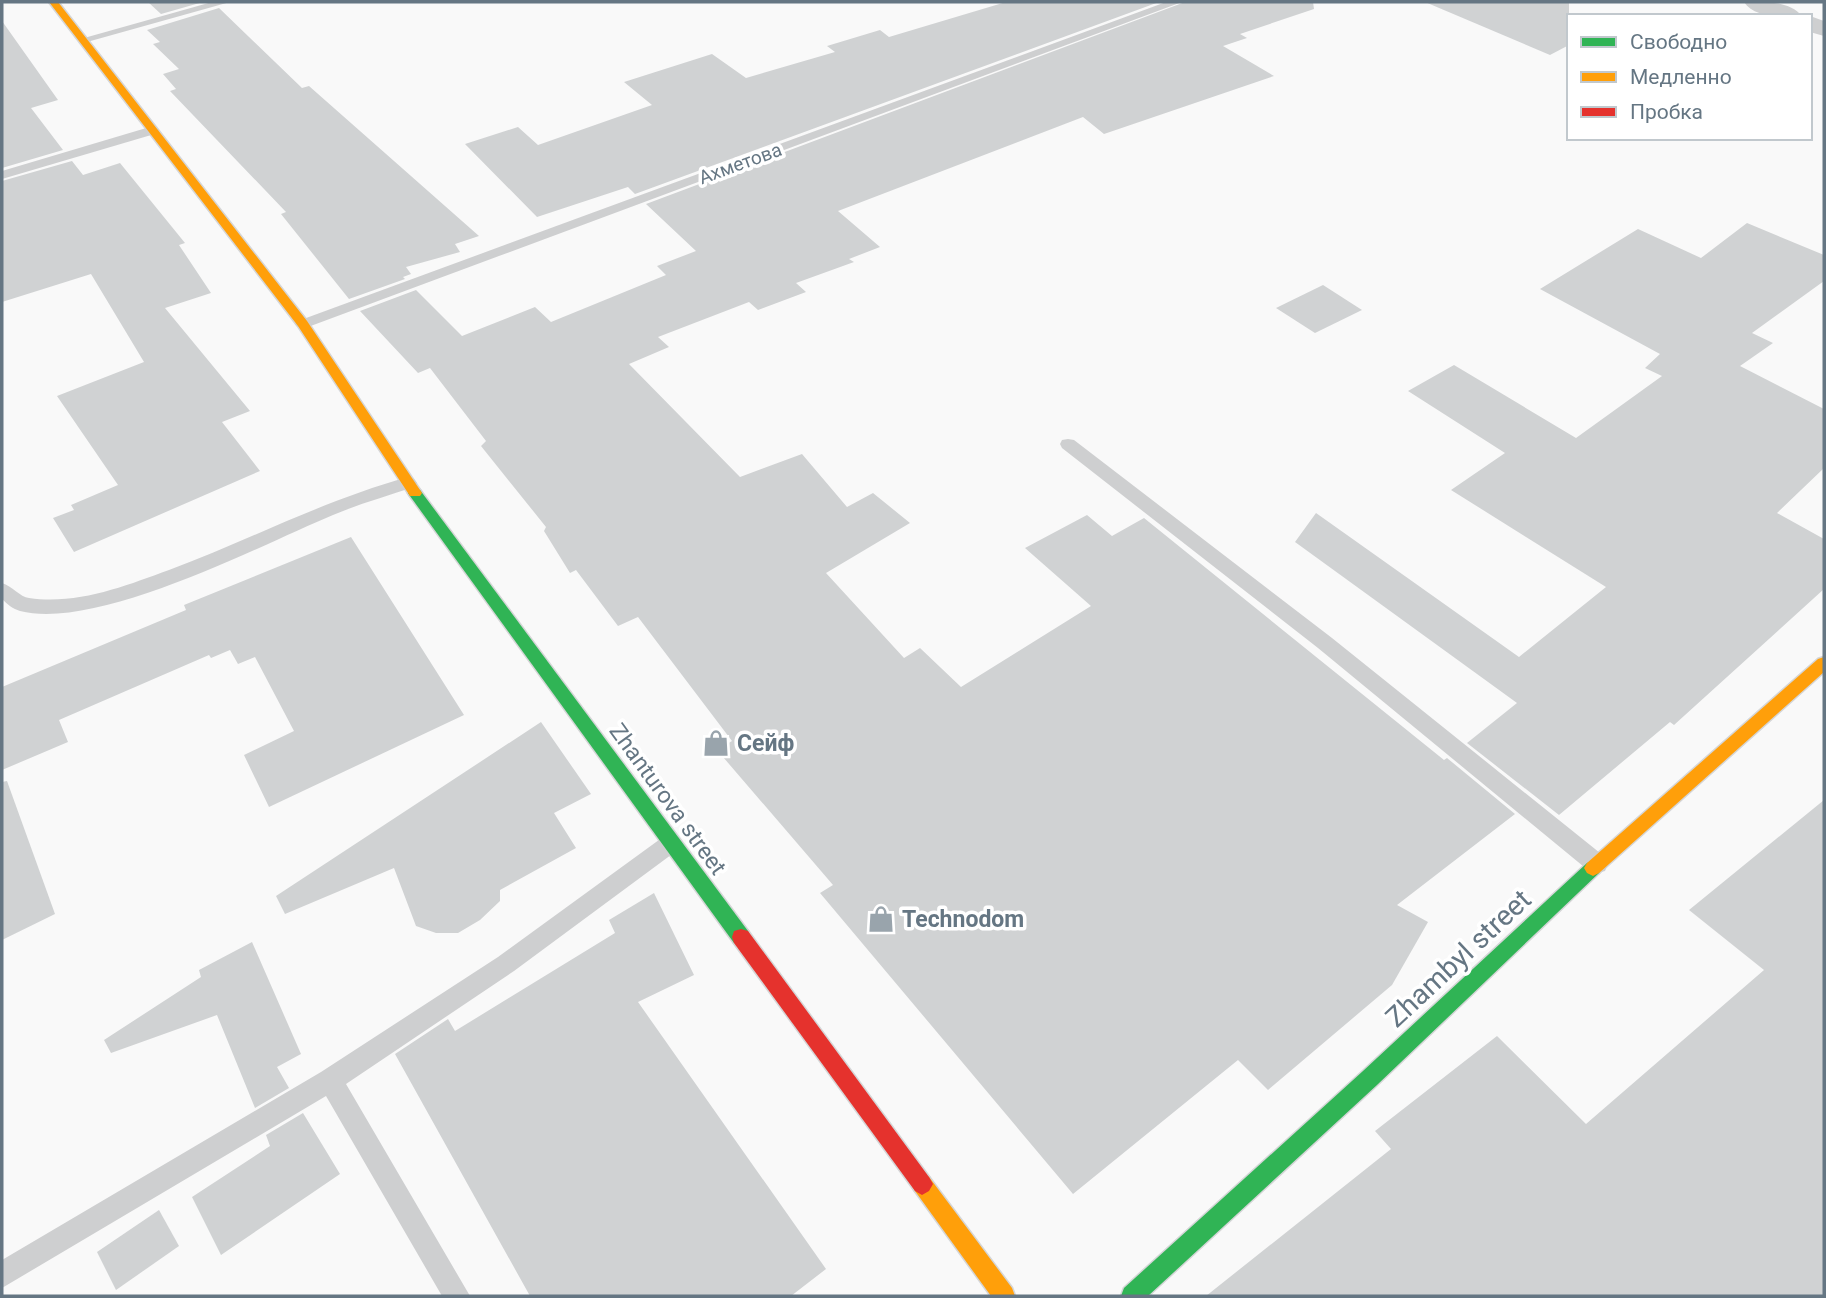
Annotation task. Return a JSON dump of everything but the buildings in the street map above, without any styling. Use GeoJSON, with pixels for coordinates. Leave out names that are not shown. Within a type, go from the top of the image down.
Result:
{"type":"FeatureCollection","features":[{"type":"Feature","properties":{"kind":"street","name":"Zhanturova street"},"geometry":{"type":"LineString","coordinates":[[53,2],[303,324],[408,482],[1004,1296]]}},
{"type":"Feature","properties":{"kind":"street"},"geometry":{"type":"LineString","coordinates":[[1755,2],[1786,14]]}},
{"type":"Feature","properties":{"kind":"street","name":"Zhambyl street"},"geometry":{"type":"LineString","coordinates":[[1132,1296],[1380,1069],[1597,864],[1824,663]]}},
{"type":"Feature","properties":{"kind":"lane"},"geometry":{"type":"LineString","coordinates":[[83,40],[224,2]]}},
{"type":"Feature","properties":{"kind":"lane","name":"Ахметова"},"geometry":{"type":"LineString","coordinates":[[303,324],[1176,2]]}},
{"type":"Feature","properties":{"kind":"lane"},"geometry":{"type":"LineString","coordinates":[[2,176],[153,130]]}},
{"type":"Feature","properties":{"kind":"lane"},"geometry":{"type":"LineString","coordinates":[[1068,444],[1325,643],[1597,864]]}},
{"type":"Feature","properties":{"kind":"lane"},"geometry":{"type":"LineString","coordinates":[[2,590],[22,606],[68,607],[123,594],[220,558],[329,510],[408,482]]}},
{"type":"Feature","properties":{"kind":"lane"},"geometry":{"type":"LineString","coordinates":[[2,1275],[330,1080],[506,964],[671,843]]}},
{"type":"Feature","properties":{"kind":"lane"},"geometry":{"type":"LineString","coordinates":[[330,1080],[457,1296]]}},
{"type":"Feature","properties":{"kind":"traffic: fast"},"geometry":{"type":"LineString","coordinates":[[415,493],[741,937]]}},
{"type":"Feature","properties":{"kind":"traffic: fast"},"geometry":{"type":"LineString","coordinates":[[1132,1296],[1370,1078],[1593,868]]}},
{"type":"Feature","properties":{"kind":"traffic: slow"},"geometry":{"type":"LineString","coordinates":[[53,2],[303,324],[415,493]]}},
{"type":"Feature","properties":{"kind":"traffic: slow"},"geometry":{"type":"LineString","coordinates":[[1593,868],[1824,663]]}},
{"type":"Feature","properties":{"kind":"traffic: slow"},"geometry":{"type":"LineString","coordinates":[[922,1184],[1004,1296]]}},
{"type":"Feature","properties":{"kind":"traffic: jam"},"geometry":{"type":"LineString","coordinates":[[741,937],[922,1184]]}},
{"type":"Feature","properties":{"kind":"place","name":"Сейф"},"geometry":{"type":"Point","coordinates":[716,743]}},
{"type":"Feature","properties":{"kind":"place","name":"Technodom"},"geometry":{"type":"Point","coordinates":[881,919]}}]}
